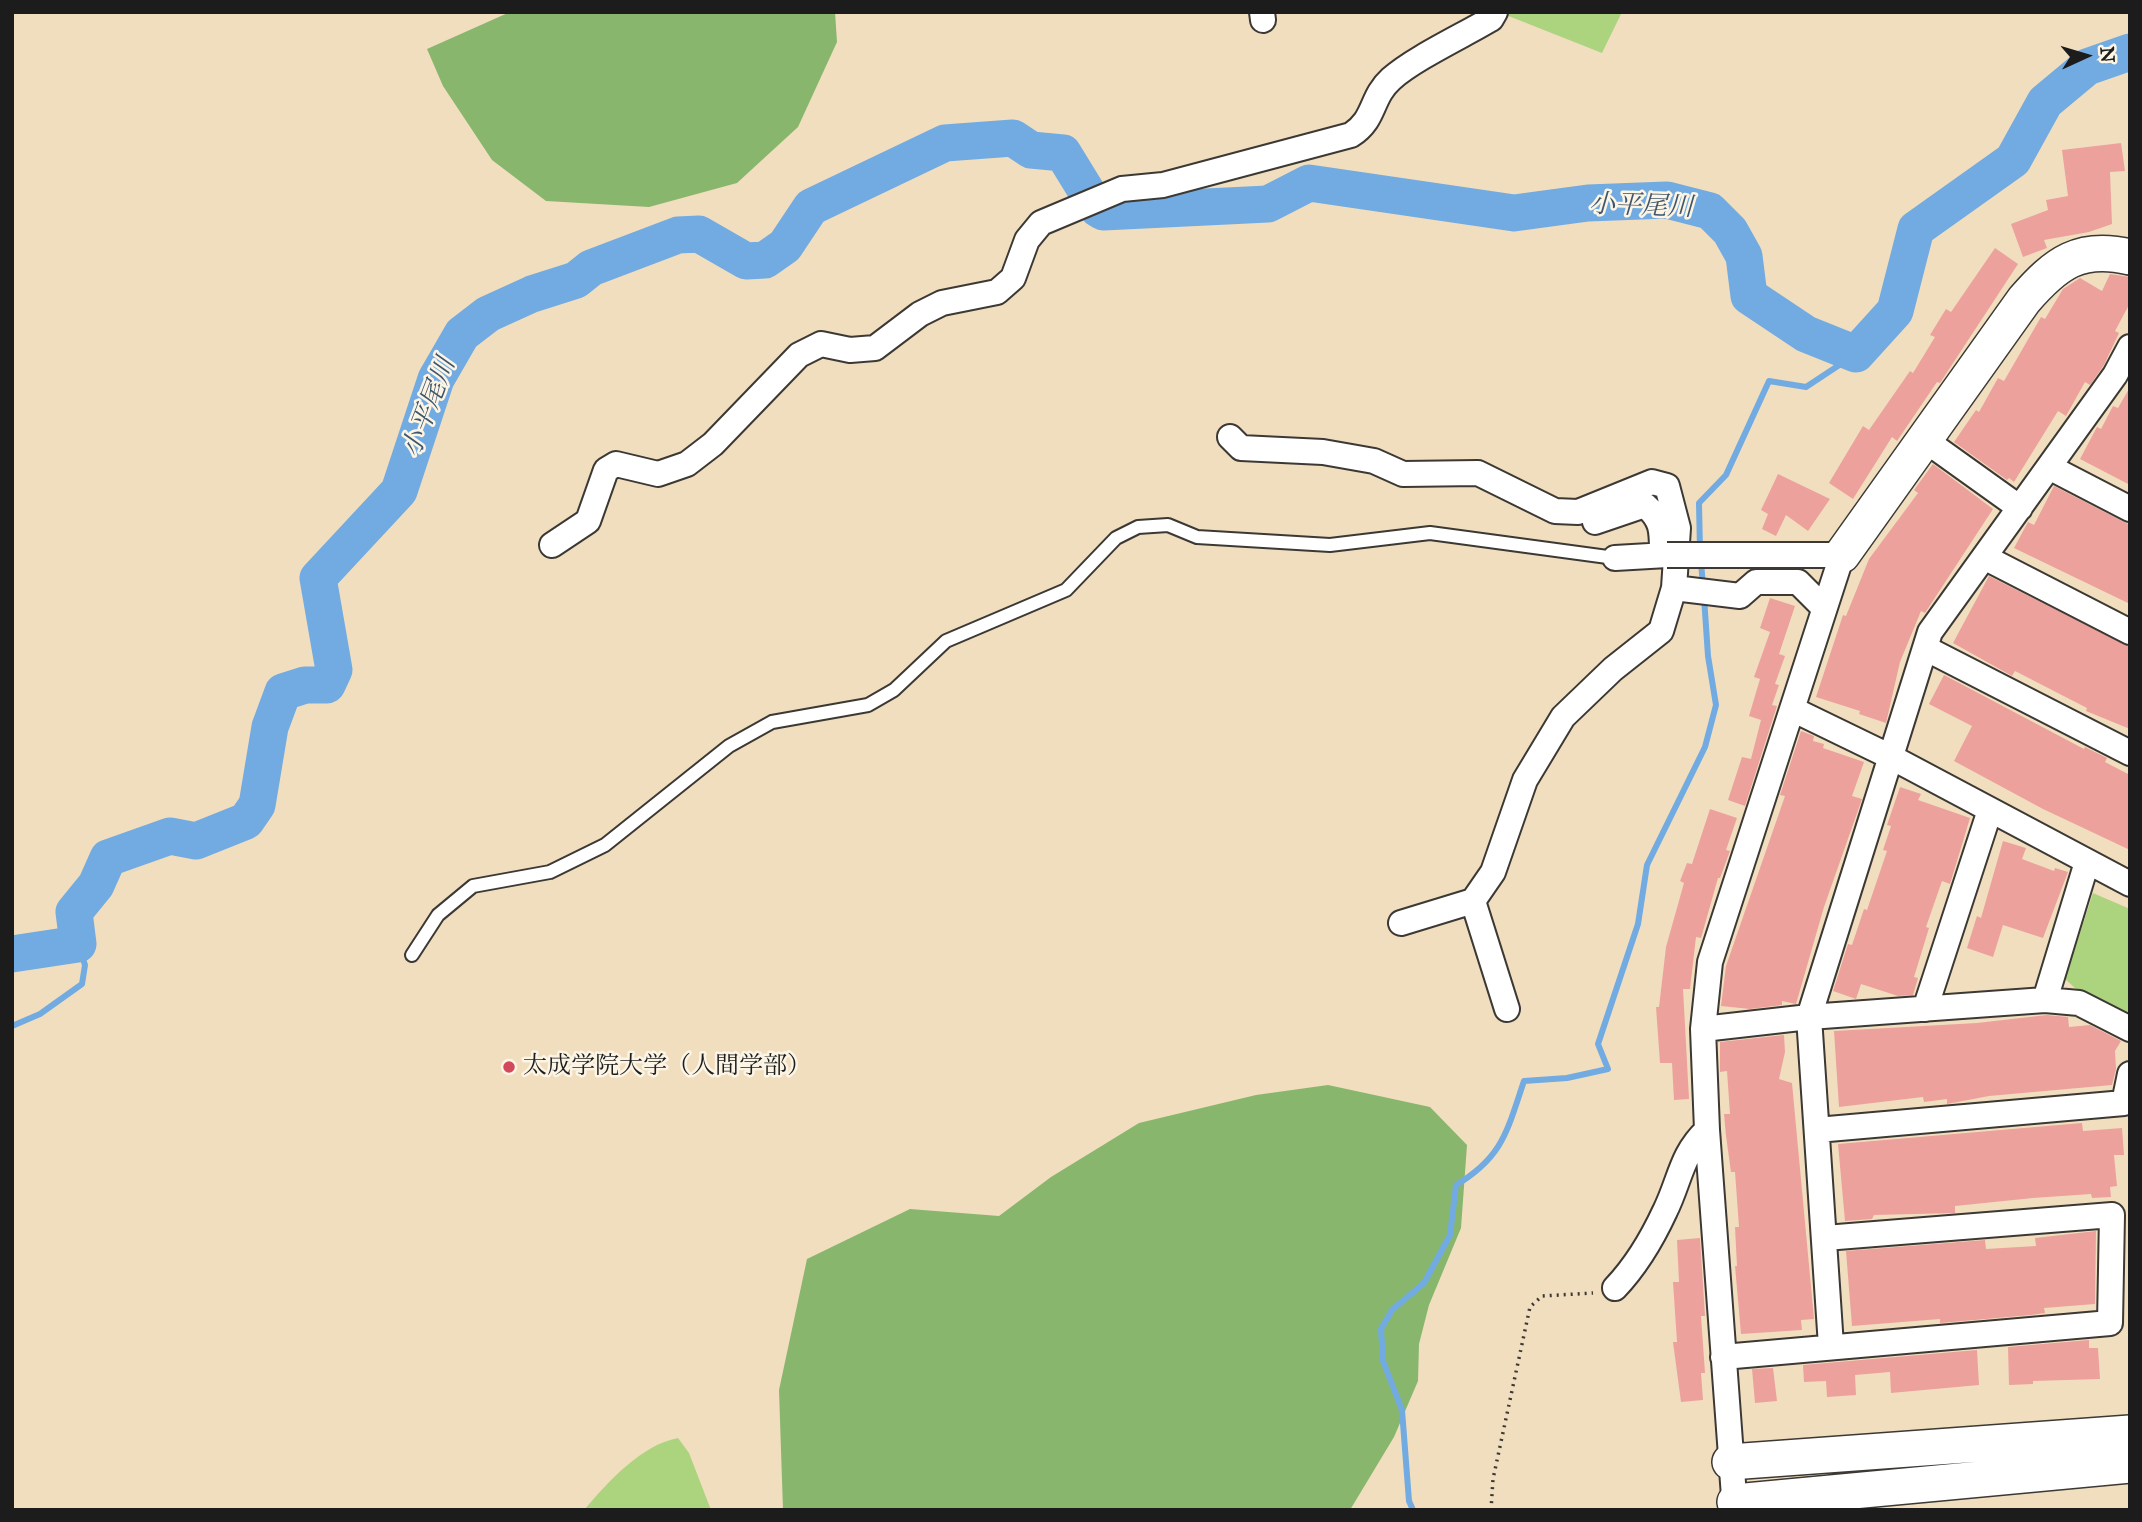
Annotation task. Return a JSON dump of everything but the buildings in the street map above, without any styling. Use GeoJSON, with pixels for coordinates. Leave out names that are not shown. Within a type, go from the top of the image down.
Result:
{"type":"FeatureCollection","features":[{"type":"Feature","properties":{"kind":"street"},"geometry":{"type":"LineString","coordinates":[[552,545],[589,521],[606,470],[616,464],[658,474],[687,464],[713,444],[799,355],[821,344],[850,350],[874,348],[920,314],[942,303],[997,292],[1013,278],[1027,240],[1041,223],[1122,190],[1163,185],[1351,135],[1364,127],[1378,94],[1392,78],[1491,19],[1495,12]]}},
{"type":"Feature","properties":{"kind":"street"},"geometry":{"type":"LineString","coordinates":[[2130,257],[2110,252],[2085,254],[2061,263],[2045,276],[2024,300],[1842,555],[1710,962],[1703,1029],[1707,1130],[1735,1506],[2130,1465]]}},
{"type":"Feature","properties":{"kind":"street"},"geometry":{"type":"LineString","coordinates":[[1831,1346],[1809,1017],[1930,632],[2049,467],[2122,379],[2130,347]]}},
{"type":"Feature","properties":{"kind":"street"},"geometry":{"type":"LineString","coordinates":[[1230,437],[1241,448],[1323,452],[1374,461],[1403,474],[1478,473],[1555,512],[1578,512],[1653,482],[1667,486],[1678,528],[1677,589],[1661,631],[1587,692],[1563,716],[1546,740],[1525,780],[1493,872],[1473,901],[1401,923]]}},
{"type":"Feature","properties":{"kind":"street"},"geometry":{"type":"LineString","coordinates":[[1925,440],[2020,508]]}},
{"type":"Feature","properties":{"kind":"street"},"geometry":{"type":"LineString","coordinates":[[2049,467],[2130,509]]}},
{"type":"Feature","properties":{"kind":"street"},"geometry":{"type":"LineString","coordinates":[[1478,473],[1489,491],[1553,526],[1580,527],[1645,505],[1658,516],[1662,528],[1664,556],[1656,608],[1647,630],[1610,657],[1572,694],[1538,735],[1546,740]]}},
{"type":"Feature","properties":{"kind":"street"},"geometry":{"type":"LineString","coordinates":[[1615,558],[1842,555]]}},
{"type":"Feature","properties":{"kind":"street"},"geometry":{"type":"LineString","coordinates":[[1984,557],[2130,632]]}},
{"type":"Feature","properties":{"kind":"street"},"geometry":{"type":"LineString","coordinates":[[1677,589],[1740,596],[1756,582],[1798,582],[1823,607]]}},
{"type":"Feature","properties":{"kind":"street"},"geometry":{"type":"LineString","coordinates":[[1925,648],[2130,753]]}},
{"type":"Feature","properties":{"kind":"street"},"geometry":{"type":"LineString","coordinates":[[1792,709],[1891,757],[2130,884]]}},
{"type":"Feature","properties":{"kind":"street"},"geometry":{"type":"LineString","coordinates":[[1925,1009],[1990,810]]}},
{"type":"Feature","properties":{"kind":"street"},"geometry":{"type":"LineString","coordinates":[[2045,1000],[2087,862]]}},
{"type":"Feature","properties":{"kind":"street"},"geometry":{"type":"LineString","coordinates":[[1473,901],[1507,1009]]}},
{"type":"Feature","properties":{"kind":"street"},"geometry":{"type":"LineString","coordinates":[[1703,1029],[1809,1017],[2045,1000],[2080,1003],[2130,1029]]}},
{"type":"Feature","properties":{"kind":"street"},"geometry":{"type":"LineString","coordinates":[[1817,1130],[2124,1104],[2130,1074]]}},
{"type":"Feature","properties":{"kind":"street"},"geometry":{"type":"LineString","coordinates":[[1615,1288],[1633,1268],[1665,1212],[1691,1145],[1707,1130]]}},
{"type":"Feature","properties":{"kind":"street"},"geometry":{"type":"LineString","coordinates":[[1723,1357],[2110,1323],[2112,1215],[1825,1238]]}},
{"type":"Feature","properties":{"kind":"street"},"geometry":{"type":"LineString","coordinates":[[1730,1462],[2130,1433]]}},
{"type":"Feature","properties":{"kind":"lane"},"geometry":{"type":"LineString","coordinates":[[412,955],[438,915],[473,886],[550,872],[605,845],[729,746],[772,722],[868,705],[894,690],[946,641],[1066,590],[1116,538],[1138,527],[1168,526],[1197,537],[1331,545],[1430,533],[1615,558]]}},
{"type":"Feature","properties":{"kind":"path"},"geometry":{"type":"LineString","coordinates":[[1491,1510],[1493,1479],[1531,1307],[1542,1296],[1605,1294],[1615,1288]]}},
{"type":"Feature","properties":{"kind":"green space"},"geometry":{"type":"Polygon","coordinates":[[[510,12],[835,12],[837,42],[798,127],[737,183],[649,207],[546,201],[492,160],[443,86],[427,49],[510,12]]]}},
{"type":"Feature","properties":{"kind":"green space"},"geometry":{"type":"Polygon","coordinates":[[[1507,12],[1622,12],[1602,53],[1506,15],[1507,12]]]}},
{"type":"Feature","properties":{"kind":"green space"},"geometry":{"type":"Polygon","coordinates":[[[2093,893],[2130,909],[2130,1015],[2075,988],[2065,979],[2093,893]]]}},
{"type":"Feature","properties":{"kind":"green space"},"geometry":{"type":"Polygon","coordinates":[[[1328,1085],[1430,1107],[1467,1145],[1461,1228],[1429,1305],[1419,1344],[1418,1381],[1394,1437],[1350,1510],[783,1510],[779,1390],[807,1259],[910,1209],[999,1216],[1051,1177],[1139,1123],[1256,1095],[1328,1085]]]}},
{"type":"Feature","properties":{"kind":"green space"},"geometry":{"type":"Polygon","coordinates":[[[678,1438],[689,1453],[711,1510],[584,1510],[638,1456],[678,1438]]]}},
{"type":"Feature","properties":{"kind":"waterway","name":"小平尾川"},"geometry":{"type":"LineString","coordinates":[[1098,209],[1103,212],[1268,204],[1309,183],[1514,213],[1588,203],[1667,200],[1710,211],[1730,231],[1744,256],[1749,296],[1806,334],[1856,354],[1895,311],[1916,229],[2013,160],[2045,102],[2087,67],[2130,52]]}},
{"type":"Feature","properties":{"kind":"waterway","name":"小平尾川"},"geometry":{"type":"LineString","coordinates":[[12,954],[78,944],[74,912],[96,885],[108,858],[170,836],[196,841],[246,821],[257,805],[270,727],[283,692],[305,685],[327,685],[334,670],[318,578],[399,491],[436,379],[462,334],[488,314],[532,294],[576,280],[591,268],[678,235],[699,234],[746,261],[765,260],[785,246],[811,207],[945,143],[1013,138],[1031,150],[1063,153],[1090,197]]}},
{"type":"Feature","properties":{"kind":"waterway"},"geometry":{"type":"LineString","coordinates":[[1700,551],[1699,503],[1726,475],[1769,381],[1806,387],[1856,354]]}},
{"type":"Feature","properties":{"kind":"waterway"},"geometry":{"type":"LineString","coordinates":[[1701,562],[1703,586]]}},
{"type":"Feature","properties":{"kind":"waterway"},"geometry":{"type":"LineString","coordinates":[[1413,1510],[1409,1501],[1402,1410],[1383,1361],[1381,1329],[1392,1310],[1424,1283],[1450,1235],[1456,1185],[1472,1175],[1494,1153],[1507,1128],[1524,1081],[1567,1078],[1608,1069],[1598,1044],[1638,924],[1647,865],[1705,747],[1716,705],[1708,656],[1704,597]]}},
{"type":"Feature","properties":{"kind":"waterway"},"geometry":{"type":"LineString","coordinates":[[12,1026],[40,1014],[82,984],[85,965],[78,944]]}},
{"type":"Feature","properties":{"kind":"place","name":"太成学院大学（人間学部）"},"geometry":{"type":"Point","coordinates":[509,1067]}}]}
